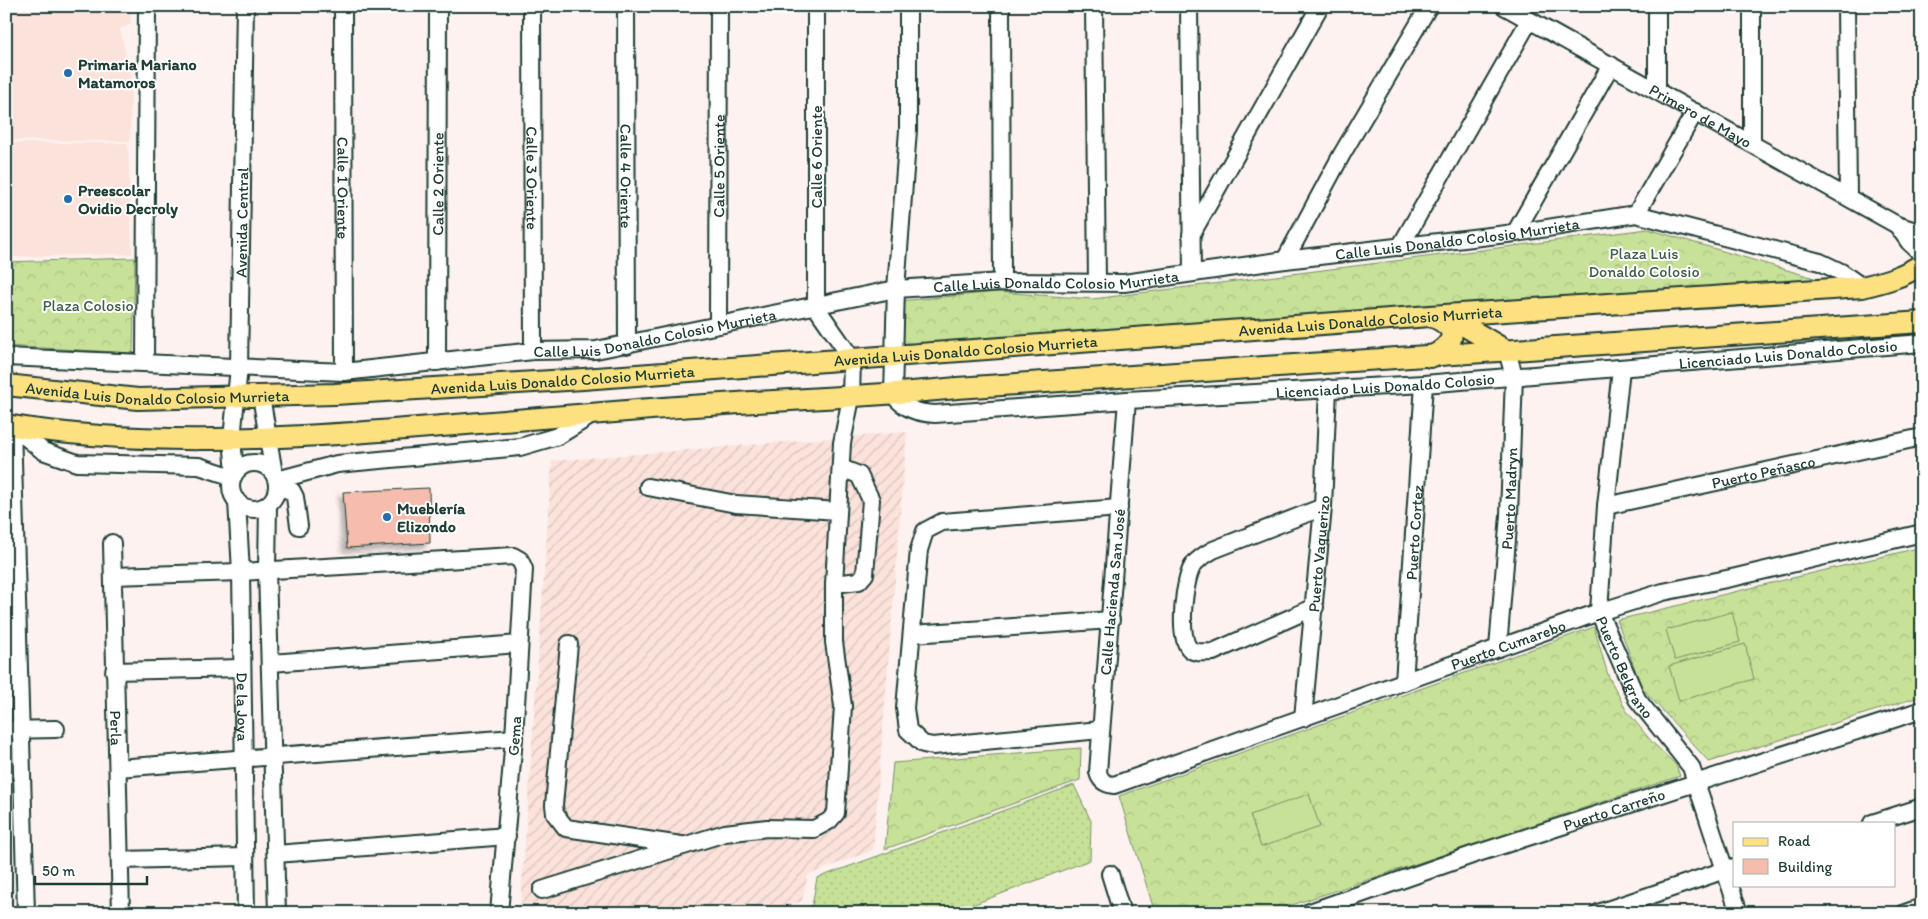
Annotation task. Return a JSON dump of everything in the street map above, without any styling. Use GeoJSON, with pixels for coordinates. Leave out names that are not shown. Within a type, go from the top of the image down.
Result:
{"type":"FeatureCollection","features":[{"type":"Feature","properties":{"kind":"main road","name":"Avenida Luis Donaldo Colosio Murrieta"},"geometry":{"type":"LineString","coordinates":[[6,385],[138,399],[261,396],[583,380],[894,355],[1018,348],[1505,311],[1862,287],[1887,282],[1912,271],[1922,264]]}},
{"type":"Feature","properties":{"kind":"main road"},"geometry":{"type":"LineString","coordinates":[[1499,348],[1489,334],[1490,324],[1505,311]]}},
{"type":"Feature","properties":{"kind":"main road"},"geometry":{"type":"LineString","coordinates":[[1438,316],[1499,348]]}},
{"type":"Feature","properties":{"kind":"main road"},"geometry":{"type":"LineString","coordinates":[[1430,357],[1450,342],[1452,335],[1450,327],[1438,316]]}},
{"type":"Feature","properties":{"kind":"main road"},"geometry":{"type":"LineString","coordinates":[[9,426],[101,436],[232,439],[269,437],[1430,357],[1499,348],[1922,322]]}},
{"type":"Feature","properties":{"kind":"street"},"geometry":{"type":"LineString","coordinates":[[145,362],[147,6]]}},
{"type":"Feature","properties":{"kind":"street","name":"Avenida Central"},"geometry":{"type":"LineString","coordinates":[[232,439],[239,367],[246,6]]}},
{"type":"Feature","properties":{"kind":"street","name":"Calle 1 Oriente"},"geometry":{"type":"LineString","coordinates":[[343,6],[344,372]]}},
{"type":"Feature","properties":{"kind":"street","name":"Calle 2 Oriente"},"geometry":{"type":"LineString","coordinates":[[437,362],[438,6]]}},
{"type":"Feature","properties":{"kind":"street","name":"Calle 3 Oriente"},"geometry":{"type":"LineString","coordinates":[[532,6],[533,351]]}},
{"type":"Feature","properties":{"kind":"street","name":"Calle 4 Oriente"},"geometry":{"type":"LineString","coordinates":[[626,6],[627,345]]}},
{"type":"Feature","properties":{"kind":"street","name":"Calle 5 Oriente"},"geometry":{"type":"LineString","coordinates":[[718,325],[719,6]]}},
{"type":"Feature","properties":{"kind":"street","name":"Calle 6 Oriente"},"geometry":{"type":"LineString","coordinates":[[816,6],[816,307]]}},
{"type":"Feature","properties":{"kind":"street"},"geometry":{"type":"LineString","coordinates":[[893,394],[896,289],[908,130],[908,6]]}},
{"type":"Feature","properties":{"kind":"street"},"geometry":{"type":"LineString","coordinates":[[1001,6],[1002,282]]}},
{"type":"Feature","properties":{"kind":"street"},"geometry":{"type":"LineString","coordinates":[[1094,6],[1097,282]]}},
{"type":"Feature","properties":{"kind":"street"},"geometry":{"type":"LineString","coordinates":[[1189,6],[1190,236],[1192,273]]}},
{"type":"Feature","properties":{"kind":"street"},"geometry":{"type":"LineString","coordinates":[[1190,236],[1320,6]]}},
{"type":"Feature","properties":{"kind":"street"},"geometry":{"type":"LineString","coordinates":[[1286,260],[1342,154],[1429,6]]}},
{"type":"Feature","properties":{"kind":"street","name":"Primero de Mayo"},"geometry":{"type":"LineString","coordinates":[[1504,6],[1694,112],[1752,142],[1898,225],[1922,234]]}},
{"type":"Feature","properties":{"kind":"street"},"geometry":{"type":"LineString","coordinates":[[1657,6],[1657,91]]}},
{"type":"Feature","properties":{"kind":"street"},"geometry":{"type":"LineString","coordinates":[[1752,6],[1752,142]]}},
{"type":"Feature","properties":{"kind":"street"},"geometry":{"type":"LineString","coordinates":[[1846,6],[1848,196]]}},
{"type":"Feature","properties":{"kind":"street"},"geometry":{"type":"LineString","coordinates":[[1400,247],[1529,21]]}},
{"type":"Feature","properties":{"kind":"street"},"geometry":{"type":"LineString","coordinates":[[1515,233],[1611,65]]}},
{"type":"Feature","properties":{"kind":"street"},"geometry":{"type":"LineString","coordinates":[[1636,214],[1694,112]]}},
{"type":"Feature","properties":{"kind":"street","name":"Calle Luis Donaldo Colosio Murrieta"},"geometry":{"type":"LineString","coordinates":[[6,357],[344,372],[533,351],[596,350],[816,307],[896,289],[1002,282],[1124,283],[1286,260],[1515,233],[1636,214],[1820,262],[1841,272],[1862,287]]}},
{"type":"Feature","properties":{"kind":"street","name":"Primero de Mayo"},"geometry":{"type":"LineString","coordinates":[[1898,225],[1909,242],[1922,254]]}},
{"type":"Feature","properties":{"kind":"street"},"geometry":{"type":"LineString","coordinates":[[542,890],[724,833],[745,830],[814,829],[836,813],[843,706],[834,642],[834,584],[842,443],[851,398],[852,359],[816,307]]}},
{"type":"Feature","properties":{"kind":"street","name":"Licenciado Luis Donaldo Colosio"},"geometry":{"type":"LineString","coordinates":[[893,394],[908,409],[920,413],[935,414],[1127,400],[1424,384],[1922,343]]}},
{"type":"Feature","properties":{"kind":"street","name":"Puerto Madryn"},"geometry":{"type":"LineString","coordinates":[[1498,648],[1509,515],[1514,376],[1499,348]]}},
{"type":"Feature","properties":{"kind":"street","name":"Puerto Belgrano"},"geometry":{"type":"LineString","coordinates":[[1621,369],[1606,506],[1599,612],[1636,699],[1678,748],[1691,767],[1729,869],[1739,913]]}},
{"type":"Feature","properties":{"kind":"street","name":"Puerto Cortez"},"geometry":{"type":"LineString","coordinates":[[1404,682],[1424,384]]}},
{"type":"Feature","properties":{"kind":"street","name":"Puerto Vaquerizo"},"geometry":{"type":"LineString","coordinates":[[1303,718],[1323,507],[1328,388]]}},
{"type":"Feature","properties":{"kind":"street"},"geometry":{"type":"LineString","coordinates":[[261,396],[276,480]]}},
{"type":"Feature","properties":{"kind":"street","name":"Calle Hacienda San José"},"geometry":{"type":"LineString","coordinates":[[1103,782],[1098,772],[1100,730],[1111,620],[1127,400]]}},
{"type":"Feature","properties":{"kind":"street"},"geometry":{"type":"LineString","coordinates":[[276,480],[337,464],[520,447],[558,436],[592,415]]}},
{"type":"Feature","properties":{"kind":"street"},"geometry":{"type":"LineString","coordinates":[[9,426],[44,451],[77,463],[199,466],[234,475],[241,467],[253,463],[265,465],[276,480],[292,491],[296,497],[299,526]]}},
{"type":"Feature","properties":{"kind":"street"},"geometry":{"type":"LineString","coordinates":[[9,426],[14,730],[26,913]]}},
{"type":"Feature","properties":{"kind":"street","name":"Puerto Peñasco"},"geometry":{"type":"LineString","coordinates":[[1606,506],[1922,437]]}},
{"type":"Feature","properties":{"kind":"street","name":"De la Joya"},"geometry":{"type":"LineString","coordinates":[[232,439],[234,475],[231,488],[237,501],[240,572],[246,913]]}},
{"type":"Feature","properties":{"kind":"street"},"geometry":{"type":"LineString","coordinates":[[834,584],[859,581],[865,574],[871,500],[859,475],[841,468]]}},
{"type":"Feature","properties":{"kind":"street","name":"De la Joya"},"geometry":{"type":"LineString","coordinates":[[276,480],[272,500],[268,504],[267,570],[277,913]]}},
{"type":"Feature","properties":{"kind":"street"},"geometry":{"type":"LineString","coordinates":[[648,486],[736,504],[838,510]]}},
{"type":"Feature","properties":{"kind":"street"},"geometry":{"type":"LineString","coordinates":[[237,501],[252,508],[268,504]]}},
{"type":"Feature","properties":{"kind":"street"},"geometry":{"type":"LineString","coordinates":[[1315,607],[1213,652],[1197,652],[1190,649],[1183,637],[1188,580],[1193,564],[1213,550],[1323,507]]}},
{"type":"Feature","properties":{"kind":"street"},"geometry":{"type":"LineString","coordinates":[[1100,730],[933,746],[923,744],[914,737],[908,730],[905,714],[919,550],[925,532],[942,522],[1119,508]]}},
{"type":"Feature","properties":{"kind":"street","name":"Puerto Cumarebo"},"geometry":{"type":"LineString","coordinates":[[1103,782],[1114,785],[1599,612],[1663,592],[1736,577],[1922,533]]}},
{"type":"Feature","properties":{"kind":"street","name":"Perla"},"geometry":{"type":"LineString","coordinates":[[112,543],[121,913]]}},
{"type":"Feature","properties":{"kind":"street","name":"Gema"},"geometry":{"type":"LineString","coordinates":[[267,570],[513,556],[520,560],[524,569],[514,738],[499,913]]}},
{"type":"Feature","properties":{"kind":"street"},"geometry":{"type":"LineString","coordinates":[[113,576],[267,570]]}},
{"type":"Feature","properties":{"kind":"street"},"geometry":{"type":"LineString","coordinates":[[913,634],[1111,620]]}},
{"type":"Feature","properties":{"kind":"street"},"geometry":{"type":"LineString","coordinates":[[271,663],[519,644]]}},
{"type":"Feature","properties":{"kind":"street"},"geometry":{"type":"LineString","coordinates":[[569,644],[554,805],[560,823],[566,828],[686,845]]}},
{"type":"Feature","properties":{"kind":"street"},"geometry":{"type":"LineString","coordinates":[[114,671],[242,668]]}},
{"type":"Feature","properties":{"kind":"street","name":"Puerto Carreño"},"geometry":{"type":"LineString","coordinates":[[1307,913],[1463,858],[1922,710]]}},
{"type":"Feature","properties":{"kind":"street"},"geometry":{"type":"LineString","coordinates":[[14,730],[56,729]]}},
{"type":"Feature","properties":{"kind":"street"},"geometry":{"type":"LineString","coordinates":[[118,768],[514,738]]}},
{"type":"Feature","properties":{"kind":"street"},"geometry":{"type":"LineString","coordinates":[[1875,822],[1922,807]]}},
{"type":"Feature","properties":{"kind":"street"},"geometry":{"type":"LineString","coordinates":[[276,854],[507,836]]}},
{"type":"Feature","properties":{"kind":"street"},"geometry":{"type":"LineString","coordinates":[[120,860],[244,858]]}},
{"type":"Feature","properties":{"kind":"street"},"geometry":{"type":"LineString","coordinates":[[1598,913],[1729,869]]}},
{"type":"Feature","properties":{"kind":"street"},"geometry":{"type":"LineString","coordinates":[[1110,874],[1122,913]]}},
{"type":"Feature","properties":{"kind":"street"},"geometry":{"type":"LineString","coordinates":[[1905,913],[1922,908]]}},
{"type":"Feature","properties":{"kind":"shaded area","name":"Primaria Mariano Matamoros"},"geometry":{"type":"Polygon","coordinates":[[[6,6],[130,6],[131,24],[120,29],[131,77],[130,141],[6,140],[6,6]]]}},
{"type":"Feature","properties":{"kind":"shaded area","name":"Preescolar Ovidio Decroly"},"geometry":{"type":"Polygon","coordinates":[[[6,143],[128,143],[132,254],[6,257],[6,143]]]}},
{"type":"Feature","properties":{"kind":"shaded area"},"geometry":{"type":"Polygon","coordinates":[[[907,432],[873,850],[808,875],[802,901],[767,913],[520,913],[552,461],[907,432]]]}},
{"type":"Feature","properties":{"kind":"green space","name":"Plaza Luis Donaldo Colosio"},"geometry":{"type":"Polygon","coordinates":[[[1648,229],[1831,283],[904,345],[898,301],[998,292],[1093,299],[1648,229]]]}},
{"type":"Feature","properties":{"kind":"green space","name":"Plaza Colosio"},"geometry":{"type":"Polygon","coordinates":[[[135,258],[133,353],[6,346],[6,262],[135,258]]]}},
{"type":"Feature","properties":{"kind":"green space"},"geometry":{"type":"Polygon","coordinates":[[[1922,547],[1922,696],[1709,762],[1642,688],[1617,620],[1922,547]]]}},
{"type":"Feature","properties":{"kind":"green space"},"geometry":{"type":"Polygon","coordinates":[[[1732,612],[1740,642],[1675,660],[1666,630],[1732,612]]]}},
{"type":"Feature","properties":{"kind":"green space"},"geometry":{"type":"Polygon","coordinates":[[[1594,627],[1608,675],[1626,710],[1651,741],[1676,765],[1680,776],[1268,913],[1155,913],[1119,796],[1594,627]]]}},
{"type":"Feature","properties":{"kind":"green space"},"geometry":{"type":"Polygon","coordinates":[[[1745,644],[1754,679],[1679,701],[1669,666],[1745,644]]]}},
{"type":"Feature","properties":{"kind":"green space"},"geometry":{"type":"Polygon","coordinates":[[[1081,748],[1080,780],[885,849],[893,763],[1081,748]]]}},
{"type":"Feature","properties":{"kind":"green space"},"geometry":{"type":"Polygon","coordinates":[[[1074,785],[1091,821],[1090,860],[951,913],[793,913],[812,906],[817,878],[1074,785]]]}},
{"type":"Feature","properties":{"kind":"green space"},"geometry":{"type":"Polygon","coordinates":[[[1309,794],[1320,827],[1261,847],[1250,815],[1309,794]]]}},
{"type":"Feature","properties":{"kind":"building","name":"Mueblería Elizondo"},"geometry":{"type":"Polygon","coordinates":[[[429,488],[430,543],[347,548],[343,492],[429,488]]]}},
{"type":"Feature","properties":{"kind":"place","name":"Primaria Mariano Matamoros"},"geometry":{"type":"Point","coordinates":[68,73]}},
{"type":"Feature","properties":{"kind":"place","name":"Preescolar Ovidio Decroly"},"geometry":{"type":"Point","coordinates":[68,199]}},
{"type":"Feature","properties":{"kind":"place","name":"Mueblería Elizondo"},"geometry":{"type":"Point","coordinates":[387,517]}}]}
